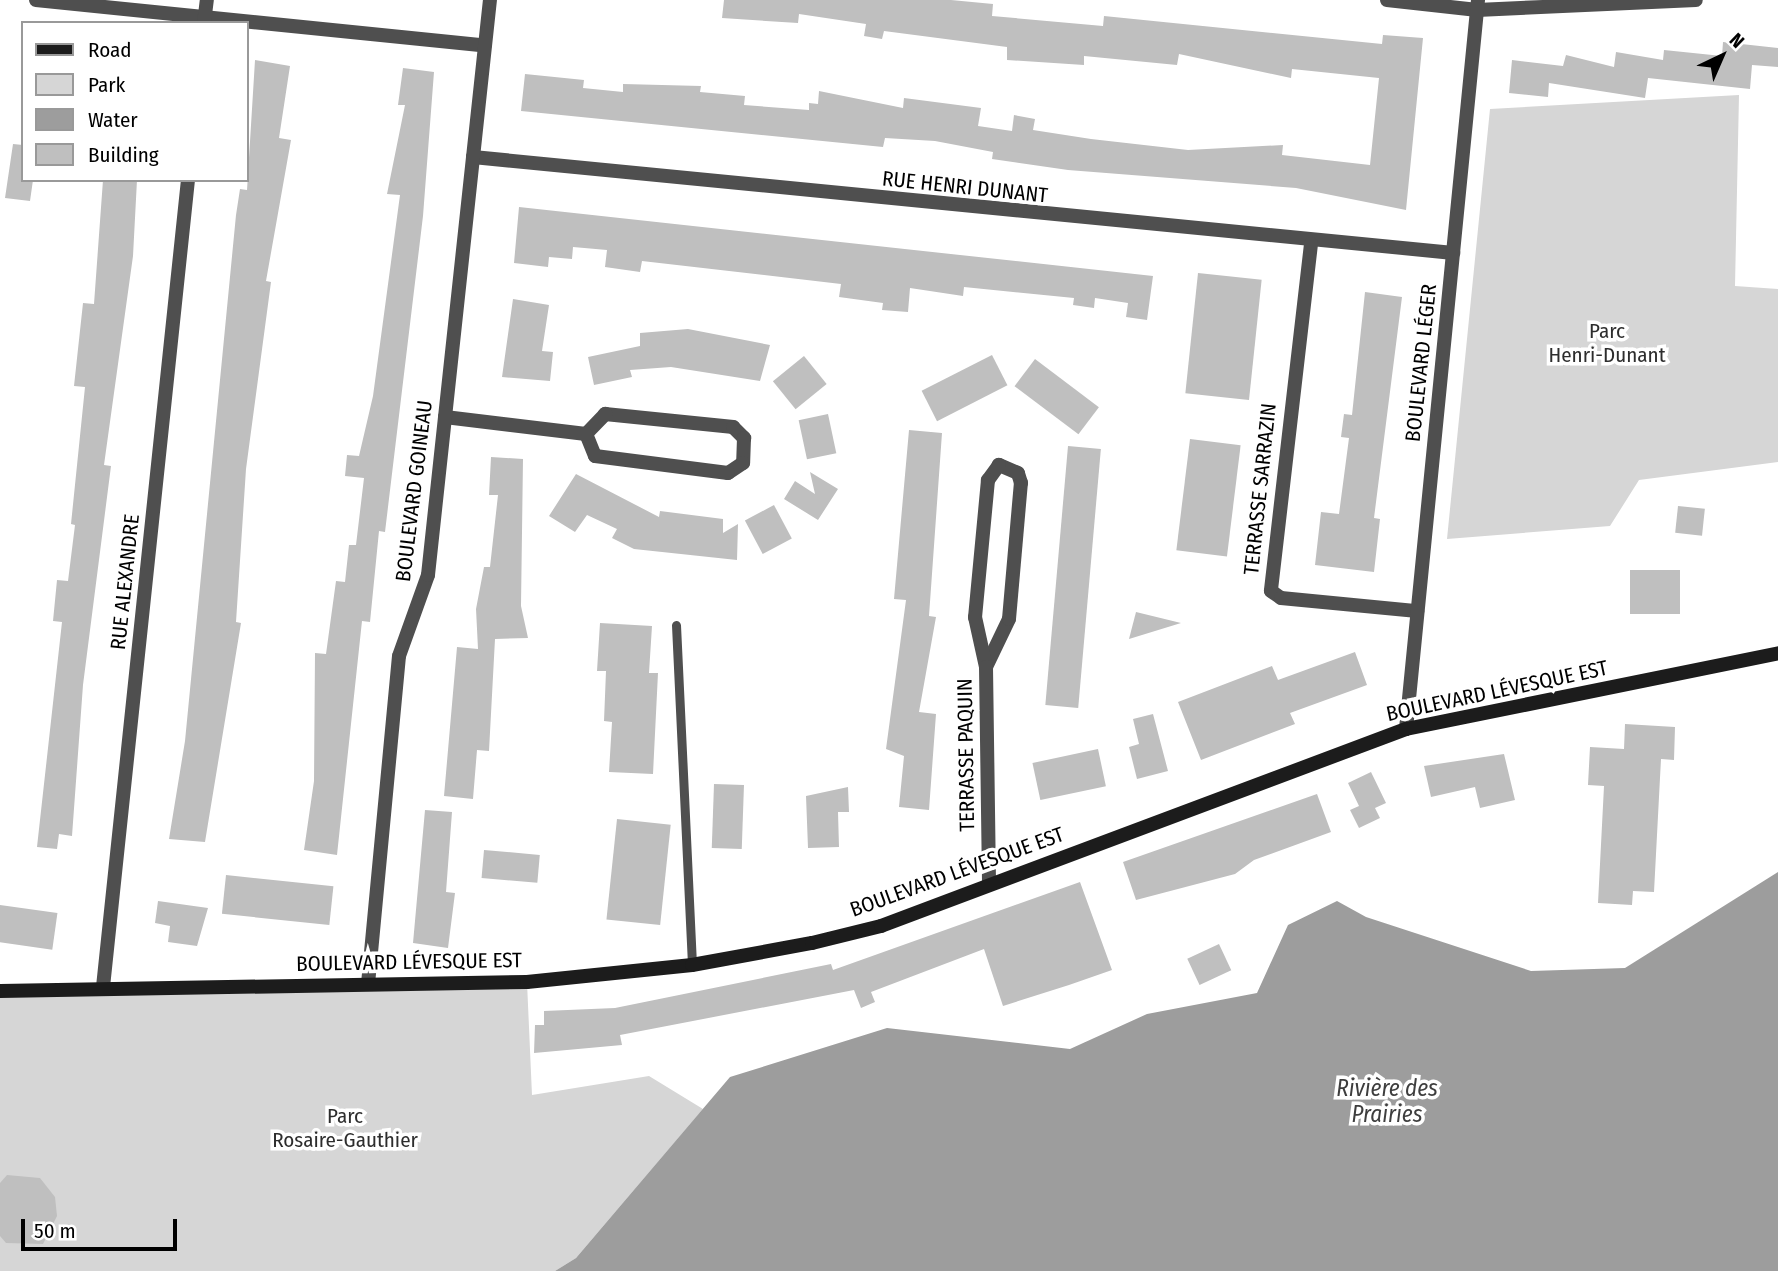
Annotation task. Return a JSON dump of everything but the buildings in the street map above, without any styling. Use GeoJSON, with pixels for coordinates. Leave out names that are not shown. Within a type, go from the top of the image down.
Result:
{"type":"FeatureCollection","features":[{"type":"Feature","properties":{"kind":"street"},"geometry":{"type":"LineString","coordinates":[[36,0],[204,20],[206,0]]}},
{"type":"Feature","properties":{"kind":"street","name":"BOULEVARD GOINEAU"},"geometry":{"type":"LineString","coordinates":[[368,984],[399,656],[428,575],[490,0]]}},
{"type":"Feature","properties":{"kind":"street"},"geometry":{"type":"LineString","coordinates":[[1387,0],[1478,5],[1696,0]]}},
{"type":"Feature","properties":{"kind":"street","name":"BOULEVARD LÉGER"},"geometry":{"type":"LineString","coordinates":[[1406,729],[1478,5]]}},
{"type":"Feature","properties":{"kind":"street"},"geometry":{"type":"LineString","coordinates":[[248,24],[485,46]]}},
{"type":"Feature","properties":{"kind":"street","name":"RUE HENRI DUNANT"},"geometry":{"type":"LineString","coordinates":[[473,158],[1311,244],[1453,253]]}},
{"type":"Feature","properties":{"kind":"street","name":"RUE ALEXANDRE"},"geometry":{"type":"LineString","coordinates":[[103,987],[188,182]]}},
{"type":"Feature","properties":{"kind":"street","name":"TERRASSE SARRAZIN"},"geometry":{"type":"LineString","coordinates":[[1311,244],[1268,576],[1271,591],[1281,598],[1418,611]]}},
{"type":"Feature","properties":{"kind":"street"},"geometry":{"type":"LineString","coordinates":[[605,414],[733,427],[744,438],[743,463],[728,473],[595,456],[586,434],[605,414]]}},
{"type":"Feature","properties":{"kind":"street"},"geometry":{"type":"LineString","coordinates":[[445,417],[586,434]]}},
{"type":"Feature","properties":{"kind":"street","name":"TERRASSE PAQUIN"},"geometry":{"type":"LineString","coordinates":[[986,667],[1009,619],[1021,483],[1018,473],[999,465],[988,480],[975,617],[986,667],[989,884]]}},
{"type":"Feature","properties":{"kind":"street","name":"BOULEVARD LÉVESQUE EST"},"geometry":{"type":"LineString","coordinates":[[0,991],[103,987],[527,982],[692,965],[881,926],[1406,729],[1778,653]]}},
{"type":"Feature","properties":{"kind":"lane"},"geometry":{"type":"LineString","coordinates":[[676,625],[692,965]]}},
{"type":"Feature","properties":{"kind":"green space","name":"Parc Henri-Dunant"},"geometry":{"type":"Polygon","coordinates":[[[1739,95],[1735,286],[1778,289],[1778,462],[1639,480],[1610,526],[1447,539],[1490,109],[1739,95]]]}},
{"type":"Feature","properties":{"kind":"green space","name":"Parc Rosaire-Gauthier"},"geometry":{"type":"Polygon","coordinates":[[[527,982],[532,1095],[649,1076],[703,1109],[576,1258],[555,1271],[0,1271],[0,989],[527,982]]]}},
{"type":"Feature","properties":{"kind":"water","name":"Rivière des Prairies"},"geometry":{"type":"Polygon","coordinates":[[[1778,872],[1778,1271],[555,1271],[576,1258],[730,1077],[887,1028],[1070,1049],[1147,1014],[1257,993],[1288,925],[1337,901],[1366,917],[1531,971],[1625,968],[1778,872]]]}}]}
